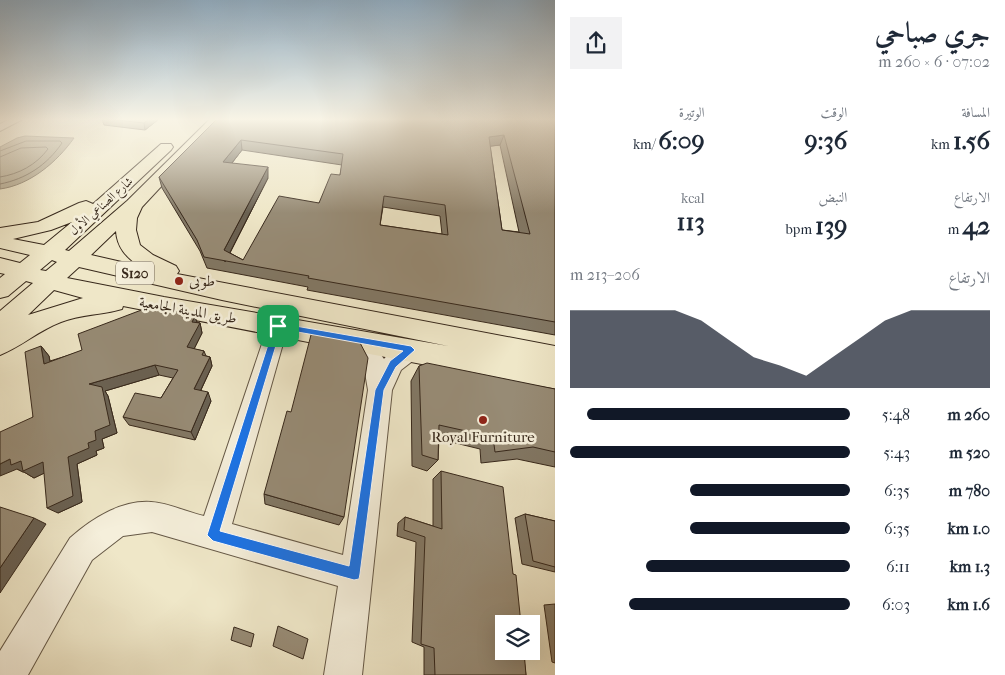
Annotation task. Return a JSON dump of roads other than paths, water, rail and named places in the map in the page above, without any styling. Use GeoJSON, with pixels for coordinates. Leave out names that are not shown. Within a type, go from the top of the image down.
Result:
{"type":"FeatureCollection","features":[{"type":"Feature","properties":{"kind":"main road","name":"شارع الصناعي الأول"},"geometry":{"type":"LineString","coordinates":[[0,290],[48,252],[163,150]]}},
{"type":"Feature","properties":{"kind":"main road","name":"شارع الصناعي الأول"},"geometry":{"type":"LineString","coordinates":[[0,326],[133,205],[186,150]]}},
{"type":"Feature","properties":{"kind":"main road"},"geometry":{"type":"LineString","coordinates":[[0,234],[41,227],[67,218],[88,206],[140,170]]}},
{"type":"Feature","properties":{"kind":"main road"},"geometry":{"type":"LineString","coordinates":[[133,205],[127,218],[125,231],[127,244],[132,251],[149,263],[222,292]]}},
{"type":"Feature","properties":{"kind":"main road","name":"طريق المدينة الجامعية"},"geometry":{"type":"LineString","coordinates":[[0,242],[222,292],[555,357]]}},
{"type":"Feature","properties":{"kind":"main road","name":"طريق المدينة الجامعية"},"geometry":{"type":"LineString","coordinates":[[0,265],[71,287],[164,306],[357,340],[555,378]]}},
{"type":"Feature","properties":{"kind":"main road"},"geometry":{"type":"LineString","coordinates":[[0,344],[37,321],[71,309],[106,303],[164,306]]}},
{"type":"Feature","properties":{"kind":"street"},"geometry":{"type":"LineString","coordinates":[[213,535],[278,326]]}},
{"type":"Feature","properties":{"kind":"street"},"geometry":{"type":"LineString","coordinates":[[357,340],[375,364],[380,390]]}},
{"type":"Feature","properties":{"kind":"street"},"geometry":{"type":"LineString","coordinates":[[342,675],[380,390],[393,364],[411,350]]}},
{"type":"Feature","properties":{"kind":"street"},"geometry":{"type":"LineString","coordinates":[[7,672],[81,549],[98,533],[116,522],[135,517],[152,517],[354,574]]}},
{"type":"Feature","properties":{"kind":"water"},"geometry":{"type":"Polygon","coordinates":[[[0,150],[64,150],[42,171],[22,183],[0,189],[0,150]]]}},
{"type":"Feature","properties":{"kind":"place","name":"طوبى"},"geometry":{"type":"Point","coordinates":[179,281]}},
{"type":"Feature","properties":{"kind":"place","name":"Royal Furniture"},"geometry":{"type":"Point","coordinates":[483,420]}}]}
